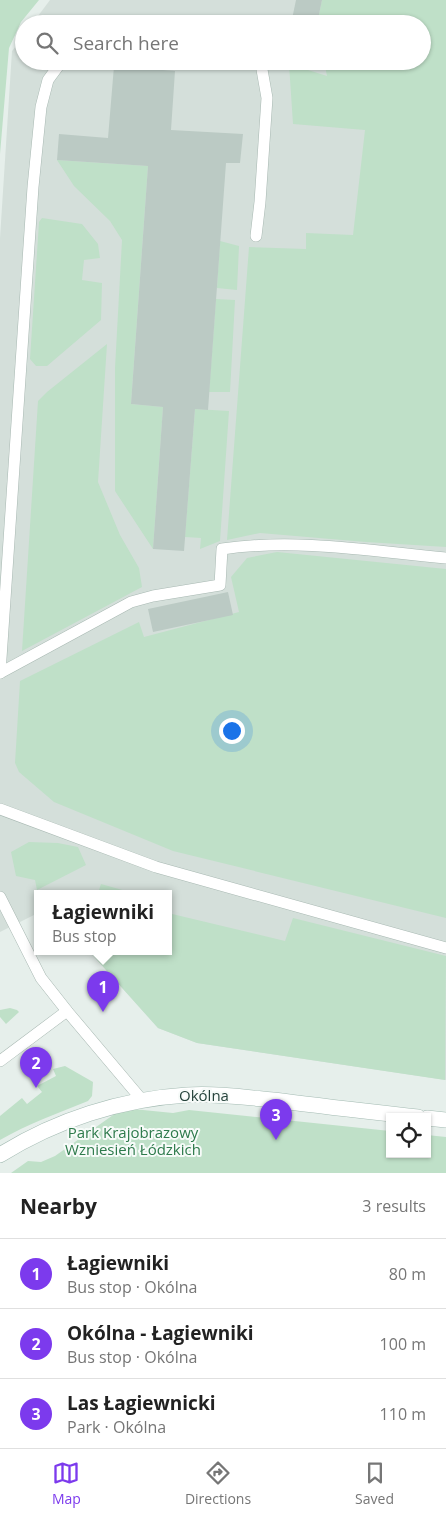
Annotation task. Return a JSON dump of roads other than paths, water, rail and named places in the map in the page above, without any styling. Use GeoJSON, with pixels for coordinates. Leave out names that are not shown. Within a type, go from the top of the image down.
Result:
{"type":"FeatureCollection","features":[{"type":"Feature","properties":{"kind":"street","name":"Okólna"},"geometry":{"type":"LineString","coordinates":[[0,1155],[40,1133],[88,1114],[142,1100],[188,1095],[214,1095],[386,1114]]}},
{"type":"Feature","properties":{"kind":"street"},"geometry":{"type":"LineString","coordinates":[[431,1118],[446,1120]]}},
{"type":"Feature","properties":{"kind":"lane"},"geometry":{"type":"LineString","coordinates":[[0,673],[41,107],[48,80],[55,70]]}},
{"type":"Feature","properties":{"kind":"lane"},"geometry":{"type":"LineString","coordinates":[[256,236],[267,98],[262,70]]}},
{"type":"Feature","properties":{"kind":"lane"},"geometry":{"type":"LineString","coordinates":[[0,673],[132,602],[153,596],[220,585],[222,549],[250,545],[308,545],[446,558]]}},
{"type":"Feature","properties":{"kind":"lane"},"geometry":{"type":"LineString","coordinates":[[0,809],[156,867],[446,948]]}},
{"type":"Feature","properties":{"kind":"lane"},"geometry":{"type":"LineString","coordinates":[[0,897],[41,978],[142,1100]]}},
{"type":"Feature","properties":{"kind":"lane"},"geometry":{"type":"LineString","coordinates":[[0,1060],[67,1011]]}},
{"type":"Feature","properties":{"kind":"place","name":"Łagiewniki"},"geometry":{"type":"Point","coordinates":[103,1012]}},
{"type":"Feature","properties":{"kind":"place","name":"Okólna - Łagiewniki"},"geometry":{"type":"Point","coordinates":[36,1088]}},
{"type":"Feature","properties":{"kind":"place","name":"Las Łagiewnicki"},"geometry":{"type":"Point","coordinates":[276,1140]}},
{"type":"Feature","properties":{"kind":"park label","name":"Park Krajobrazowy Wzniesień Łódzkich"},"geometry":{"type":"Point","coordinates":[133,1142]}}]}
